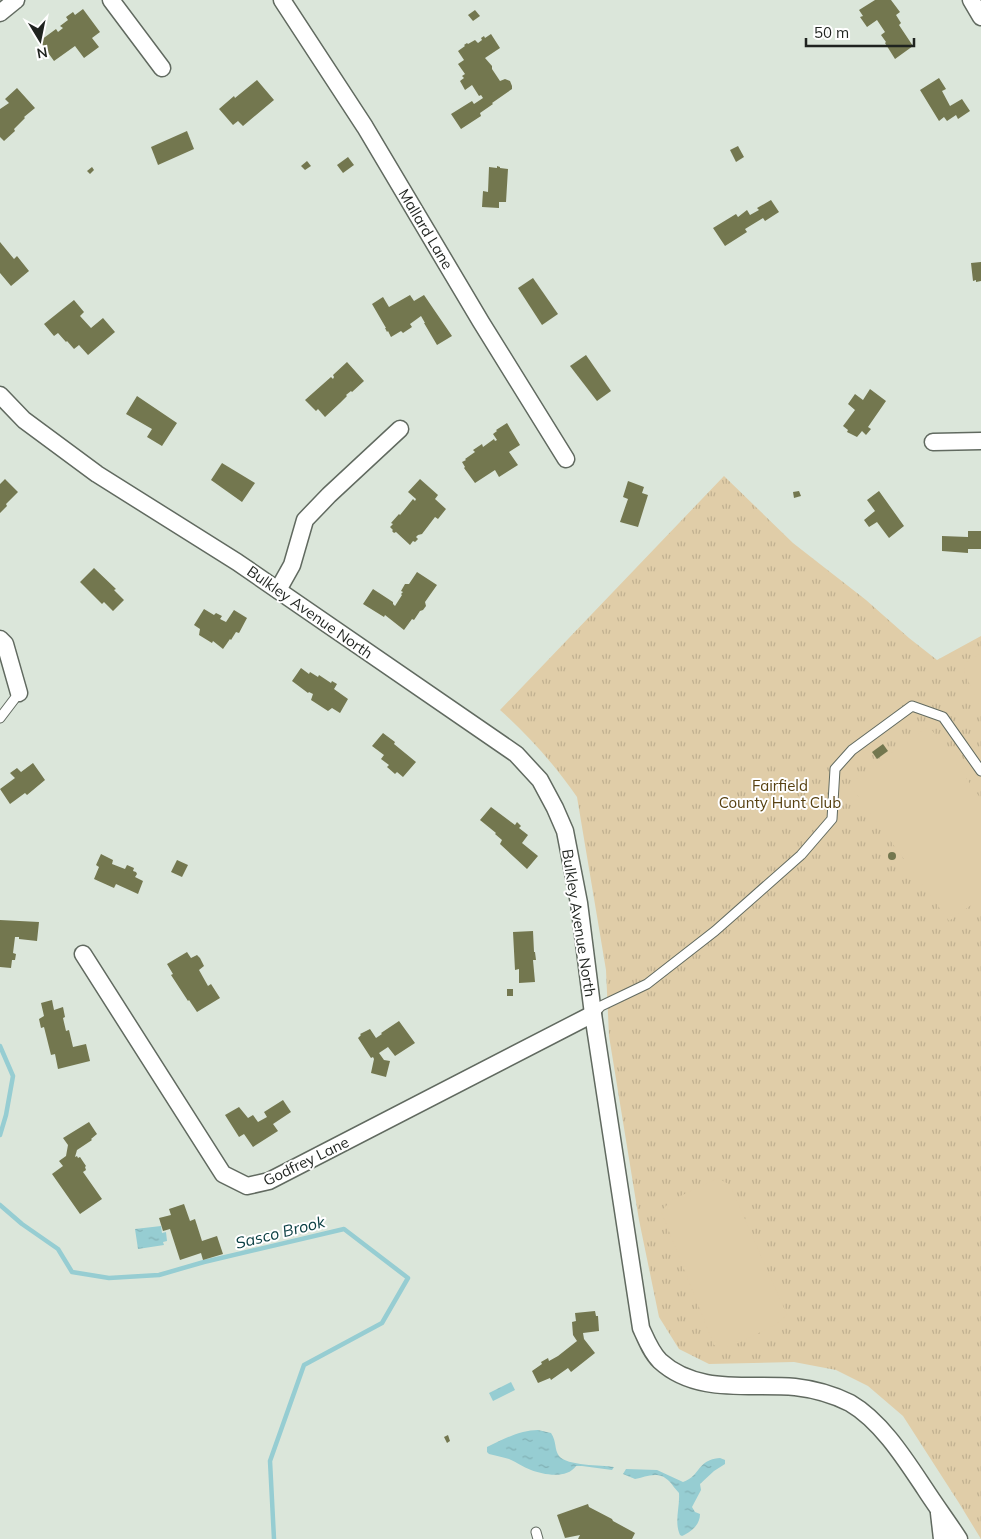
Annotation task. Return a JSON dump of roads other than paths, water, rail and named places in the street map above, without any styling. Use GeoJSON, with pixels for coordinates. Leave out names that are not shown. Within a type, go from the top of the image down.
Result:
{"type":"FeatureCollection","features":[{"type":"Feature","properties":{"kind":"street"},"geometry":{"type":"LineString","coordinates":[[0,13],[16,0]]}},
{"type":"Feature","properties":{"kind":"street"},"geometry":{"type":"LineString","coordinates":[[111,0],[162,68]]}},
{"type":"Feature","properties":{"kind":"street","name":"Mallard Lane"},"geometry":{"type":"LineString","coordinates":[[282,0],[365,127],[481,322],[566,459]]}},
{"type":"Feature","properties":{"kind":"street"},"geometry":{"type":"LineString","coordinates":[[970,0],[981,17]]}},
{"type":"Feature","properties":{"kind":"street","name":"Bulkley Avenue North"},"geometry":{"type":"LineString","coordinates":[[3,406],[97,474],[237,562],[516,754],[540,780],[565,831],[579,903],[592,1014],[641,1328],[648,1344],[659,1360],[692,1380],[721,1385],[796,1387],[823,1392],[850,1404],[889,1437],[959,1539]]}},
{"type":"Feature","properties":{"kind":"street"},"geometry":{"type":"LineString","coordinates":[[278,590],[292,565],[305,520],[355,470],[400,429]]}},
{"type":"Feature","properties":{"kind":"street"},"geometry":{"type":"LineString","coordinates":[[933,442],[981,441]]}},
{"type":"Feature","properties":{"kind":"street"},"geometry":{"type":"LineString","coordinates":[[0,639],[4,644],[19,693]]}},
{"type":"Feature","properties":{"kind":"street","name":"Godfrey Lane"},"geometry":{"type":"LineString","coordinates":[[83,954],[223,1174],[247,1186],[269,1182],[592,1014]]}},
{"type":"Feature","properties":{"kind":"street","name":"Bulkley Avenue North"},"geometry":{"type":"LineString","coordinates":[[938,1508],[942,1539]]}},
{"type":"Feature","properties":{"kind":"lane"},"geometry":{"type":"LineString","coordinates":[[0,718],[19,693]]}},
{"type":"Feature","properties":{"kind":"lane"},"geometry":{"type":"LineString","coordinates":[[592,1014],[601,1006],[647,984],[715,931],[802,855],[832,819],[835,770],[852,750],[912,706],[943,717],[977,759],[981,771]]}},
{"type":"Feature","properties":{"kind":"water"},"geometry":{"type":"Polygon","coordinates":[[[161,1226],[162,1233],[166,1232],[167,1241],[163,1242],[164,1245],[138,1249],[135,1229],[161,1226]]]}},
{"type":"Feature","properties":{"kind":"water"},"geometry":{"type":"Polygon","coordinates":[[[511,1382],[515,1390],[493,1401],[489,1393],[511,1382]]]}},
{"type":"Feature","properties":{"kind":"water"},"geometry":{"type":"Polygon","coordinates":[[[538,1430],[551,1433],[557,1453],[569,1462],[614,1467],[612,1470],[576,1466],[567,1473],[555,1475],[531,1470],[509,1459],[487,1452],[487,1447],[506,1438],[519,1433],[538,1430]]]}},
{"type":"Feature","properties":{"kind":"water"},"geometry":{"type":"Polygon","coordinates":[[[720,1458],[725,1460],[725,1464],[700,1484],[701,1490],[692,1507],[695,1512],[700,1514],[697,1525],[682,1536],[677,1525],[679,1493],[669,1481],[656,1475],[635,1479],[623,1474],[626,1469],[657,1470],[683,1482],[693,1476],[702,1465],[712,1459],[720,1458]]]}},
{"type":"Feature","properties":{"kind":"waterway","name":"Sasco Brook"},"geometry":{"type":"LineString","coordinates":[[0,1046],[13,1076],[6,1115],[0,1135]]}},
{"type":"Feature","properties":{"kind":"waterway","name":"Sasco Brook"},"geometry":{"type":"LineString","coordinates":[[0,1205],[22,1224],[58,1249],[72,1272],[109,1278],[159,1275],[204,1262],[344,1229],[408,1278],[382,1323],[304,1365],[270,1461],[274,1539]]}},
{"type":"Feature","properties":{"kind":"park label","name":"Fairfield County Hunt Club"},"geometry":{"type":"Point","coordinates":[780,794]}}]}
